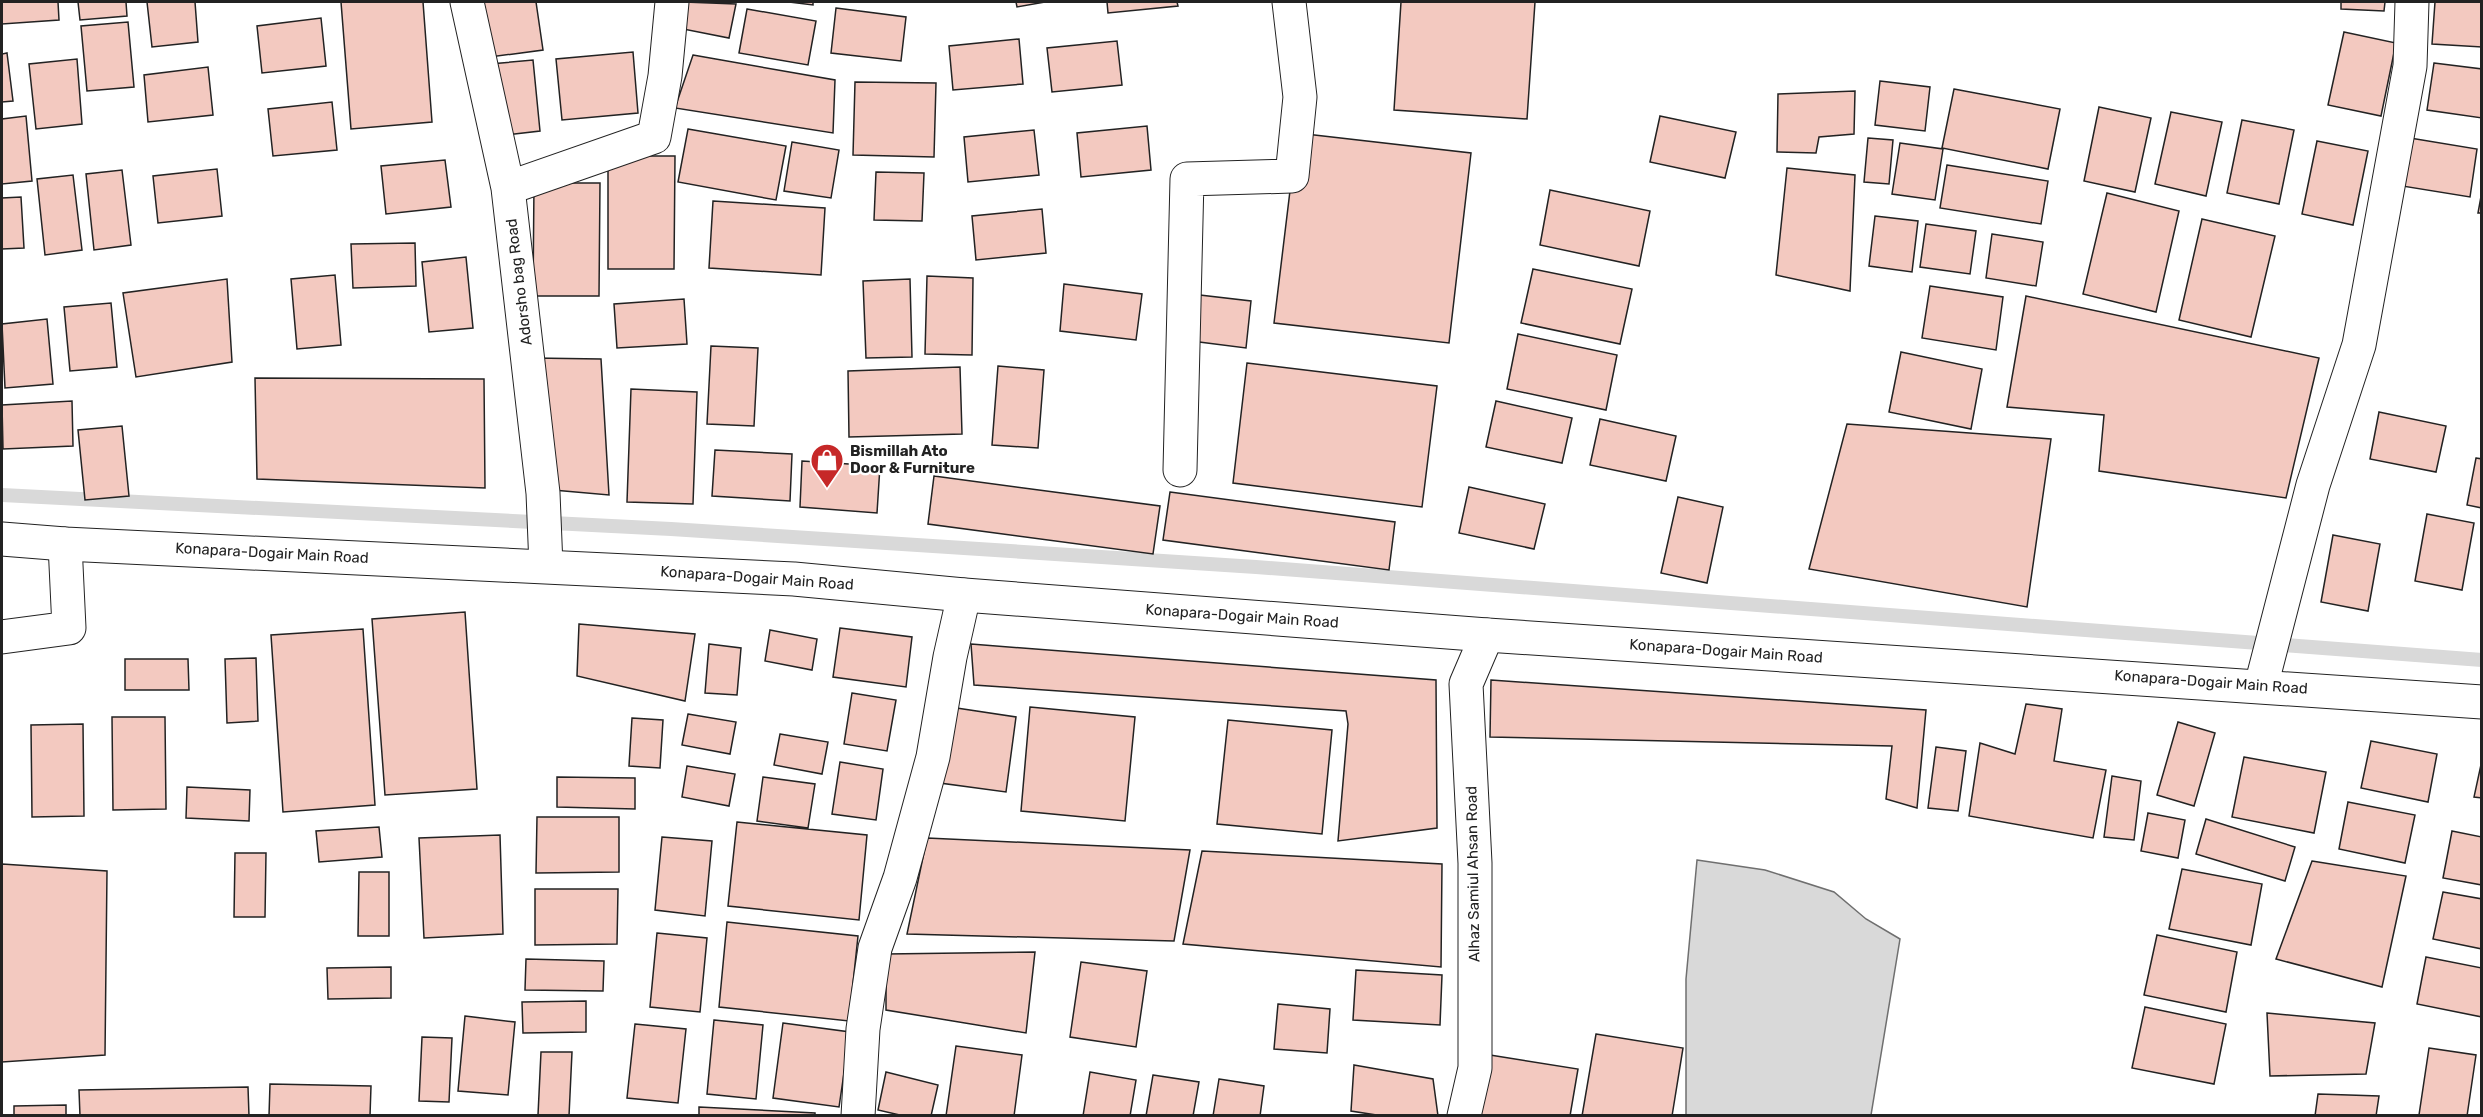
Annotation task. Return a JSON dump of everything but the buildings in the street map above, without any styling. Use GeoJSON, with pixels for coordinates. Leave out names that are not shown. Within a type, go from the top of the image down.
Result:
{"type":"FeatureCollection","features":[{"type":"Feature","properties":{"kind":"street","name":"Adorsho bag Road"},"geometry":{"type":"LineString","coordinates":[[467,2],[508,188],[543,494],[546,554]]}},
{"type":"Feature","properties":{"kind":"street"},"geometry":{"type":"LineString","coordinates":[[508,188],[654,137],[665,76],[672,2]]}},
{"type":"Feature","properties":{"kind":"street"},"geometry":{"type":"LineString","coordinates":[[1180,470],[1186,179],[1292,176],[1300,97],[1289,2]]}},
{"type":"Feature","properties":{"kind":"street"},"geometry":{"type":"LineString","coordinates":[[2261,686],[2313,485],[2359,345],[2410,66],[2412,2]]}},
{"type":"Feature","properties":{"kind":"street","name":"Konapara-Dogair Main Road"},"geometry":{"type":"LineString","coordinates":[[2,539],[65,544],[546,554],[964,595],[1487,635],[2481,702]]}},
{"type":"Feature","properties":{"kind":"street"},"geometry":{"type":"LineString","coordinates":[[2,637],[69,628],[65,544]]}},
{"type":"Feature","properties":{"kind":"street"},"geometry":{"type":"LineString","coordinates":[[858,1116],[863,1029],[875,948],[900,878],[933,757],[950,657],[964,595]]}},
{"type":"Feature","properties":{"kind":"street","name":"Alhaz Samiul Ahsan Road"},"geometry":{"type":"LineString","coordinates":[[1464,1116],[1475,1057],[1475,863],[1466,684],[1487,635]]}},
{"type":"Feature","properties":{"kind":"shaded area"},"geometry":{"type":"Polygon","coordinates":[[[1697,860],[1765,870],[1834,892],[1866,919],[1900,939],[1871,1115],[1686,1115],[1686,979],[1697,860]]]}},
{"type":"Feature","properties":{"kind":"waterway"},"geometry":{"type":"LineString","coordinates":[[2,495],[671,529],[1256,567],[2482,660]]}},
{"type":"Feature","properties":{"kind":"place","name":"Bismillah Ato Door & Furniture"},"geometry":{"type":"Point","coordinates":[827,489]}}]}
